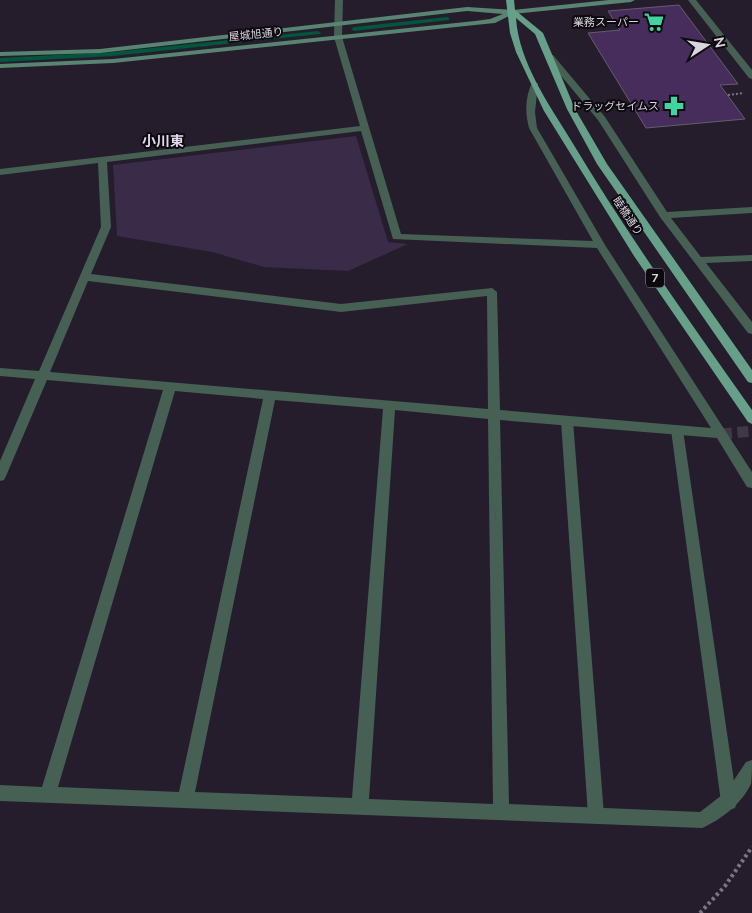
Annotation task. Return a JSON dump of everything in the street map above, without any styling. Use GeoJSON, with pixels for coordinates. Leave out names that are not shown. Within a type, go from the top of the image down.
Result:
{"type":"FeatureCollection","features":[{"type":"Feature","properties":{"kind":"main road","name":"睦橋通り"},"geometry":{"type":"LineString","coordinates":[[510,0],[513,12],[514,36],[535,85],[563,135],[602,200],[752,419]]}},
{"type":"Feature","properties":{"kind":"main road","name":"睦橋通り"},"geometry":{"type":"LineString","coordinates":[[513,12],[539,33],[571,109],[621,194],[752,379]]}},
{"type":"Feature","properties":{"kind":"street"},"geometry":{"type":"LineString","coordinates":[[339,0],[338,37],[397,237],[600,245]]}},
{"type":"Feature","properties":{"kind":"street","name":"屋城旭通り"},"geometry":{"type":"LineString","coordinates":[[0,54],[100,51],[467,9],[513,12],[631,0]]}},
{"type":"Feature","properties":{"kind":"street"},"geometry":{"type":"LineString","coordinates":[[692,0],[752,76]]}},
{"type":"Feature","properties":{"kind":"street","name":"屋城旭通り"},"geometry":{"type":"LineString","coordinates":[[0,66],[114,61],[492,20],[513,12]]}},
{"type":"Feature","properties":{"kind":"street"},"geometry":{"type":"LineString","coordinates":[[550,57],[602,119],[664,215],[752,330]]}},
{"type":"Feature","properties":{"kind":"street"},"geometry":{"type":"LineString","coordinates":[[535,85],[529,115],[533,128],[600,245],[752,483]]}},
{"type":"Feature","properties":{"kind":"street"},"geometry":{"type":"LineString","coordinates":[[0,172],[365,128]]}},
{"type":"Feature","properties":{"kind":"street"},"geometry":{"type":"LineString","coordinates":[[0,476],[106,227],[102,160]]}},
{"type":"Feature","properties":{"kind":"street"},"geometry":{"type":"LineString","coordinates":[[664,215],[752,210]]}},
{"type":"Feature","properties":{"kind":"street"},"geometry":{"type":"LineString","coordinates":[[699,260],[752,258]]}},
{"type":"Feature","properties":{"kind":"street"},"geometry":{"type":"LineString","coordinates":[[85,277],[341,308],[492,292],[501,812]]}},
{"type":"Feature","properties":{"kind":"street"},"geometry":{"type":"LineString","coordinates":[[0,372],[721,434]]}},
{"type":"Feature","properties":{"kind":"street"},"geometry":{"type":"LineString","coordinates":[[48,794],[170,387]]}},
{"type":"Feature","properties":{"kind":"street"},"geometry":{"type":"LineString","coordinates":[[185,800],[270,396]]}},
{"type":"Feature","properties":{"kind":"street"},"geometry":{"type":"LineString","coordinates":[[360,806],[389,406]]}},
{"type":"Feature","properties":{"kind":"street"},"geometry":{"type":"LineString","coordinates":[[567,421],[596,815]]}},
{"type":"Feature","properties":{"kind":"street"},"geometry":{"type":"LineString","coordinates":[[677,430],[729,802]]}},
{"type":"Feature","properties":{"kind":"street"},"geometry":{"type":"LineString","coordinates":[[0,793],[702,820],[717,812],[729,802],[752,768]]}},
{"type":"Feature","properties":{"kind":"path"},"geometry":{"type":"LineString","coordinates":[[728,95],[752,93]]}},
{"type":"Feature","properties":{"kind":"path"},"geometry":{"type":"LineString","coordinates":[[700,913],[725,886],[752,847]]}},
{"type":"Feature","properties":{"kind":"shaded area"},"geometry":{"type":"Polygon","coordinates":[[[356,136],[388,242],[408,244],[348,271],[264,267],[212,252],[117,236],[113,165],[356,136]]]}},
{"type":"Feature","properties":{"kind":"building"},"geometry":{"type":"Polygon","coordinates":[[[679,5],[738,84],[720,85],[745,119],[646,128],[588,33],[620,30],[608,11],[679,5]]]}},
{"type":"Feature","properties":{"kind":"waterway"},"geometry":{"type":"LineString","coordinates":[[354,29],[447,19]]}},
{"type":"Feature","properties":{"kind":"waterway"},"geometry":{"type":"LineString","coordinates":[[0,60],[113,54],[318,33]]}},
{"type":"Feature","properties":{"kind":"tunnel"},"geometry":{"type":"LineString","coordinates":[[721,434],[752,431]]}},
{"type":"Feature","properties":{"kind":"place","name":"業務スーパー"},"geometry":{"type":"Point","coordinates":[654,22]}},
{"type":"Feature","properties":{"kind":"place","name":"ドラッグセイムス"},"geometry":{"type":"Point","coordinates":[674,106]}},
{"type":"Feature","properties":{"kind":"district","name":"小川東"},"geometry":{"type":"Point","coordinates":[163,141]}}]}
